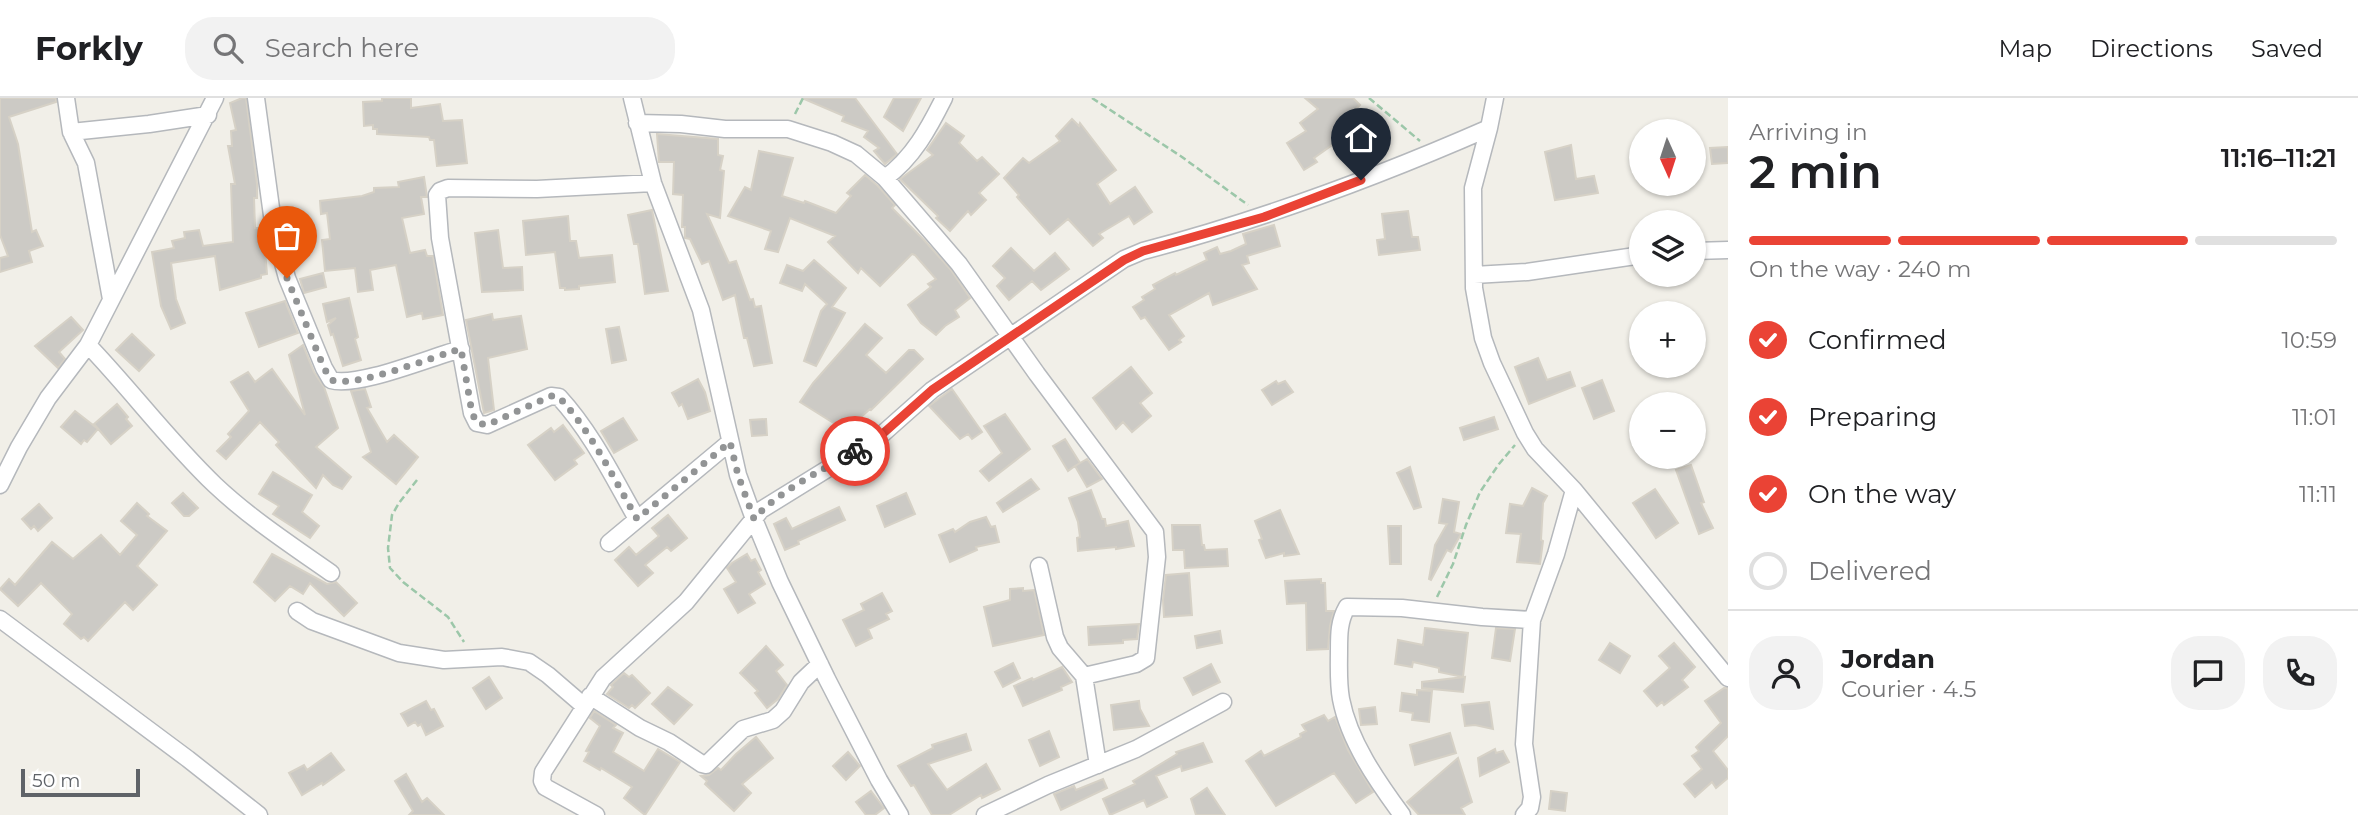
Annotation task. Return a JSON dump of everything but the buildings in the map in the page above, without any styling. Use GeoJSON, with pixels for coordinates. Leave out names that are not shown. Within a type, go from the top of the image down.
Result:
{"type":"FeatureCollection","features":[{"type":"Feature","properties":{"kind":"street"},"geometry":{"type":"LineString","coordinates":[[66,98],[71,132],[86,163],[111,299]]}},
{"type":"Feature","properties":{"kind":"street"},"geometry":{"type":"LineString","coordinates":[[0,485],[48,398],[89,345],[215,98]]}},
{"type":"Feature","properties":{"kind":"street"},"geometry":{"type":"LineString","coordinates":[[256,98],[274,230],[287,278],[331,380],[340,383],[366,378],[461,349]]}},
{"type":"Feature","properties":{"kind":"street"},"geometry":{"type":"LineString","coordinates":[[632,98],[653,183],[701,310],[738,475],[754,519],[780,582],[820,664],[879,780],[900,815]]}},
{"type":"Feature","properties":{"kind":"street"},"geometry":{"type":"LineString","coordinates":[[885,178],[901,166],[915,149],[944,98]]}},
{"type":"Feature","properties":{"kind":"street"},"geometry":{"type":"LineString","coordinates":[[1495,98],[1473,188],[1474,288],[1483,338],[1525,433],[1535,449],[1574,491],[1728,678]]}},
{"type":"Feature","properties":{"kind":"street"},"geometry":{"type":"LineString","coordinates":[[71,132],[149,124],[208,114]]}},
{"type":"Feature","properties":{"kind":"street"},"geometry":{"type":"LineString","coordinates":[[637,123],[725,129],[788,129],[832,143],[856,154],[885,178],[959,264],[1072,422],[1150,523],[1157,541],[1146,658],[1136,664],[1084,676]]}},
{"type":"Feature","properties":{"kind":"street"},"geometry":{"type":"LineString","coordinates":[[596,815],[545,787],[542,781],[543,772],[603,678],[686,601],[761,510],[879,437],[932,390],[1124,260],[1143,251],[1264,217],[1489,128]]}},
{"type":"Feature","properties":{"kind":"street"},"geometry":{"type":"LineString","coordinates":[[637,519],[576,415],[559,397],[551,396],[487,425],[477,423],[472,413],[440,238],[437,195],[448,188],[562,189],[653,183]]}},
{"type":"Feature","properties":{"kind":"street"},"geometry":{"type":"LineString","coordinates":[[1706,251],[1728,250]]}},
{"type":"Feature","properties":{"kind":"street"},"geometry":{"type":"LineString","coordinates":[[1474,275],[1527,272],[1629,257]]}},
{"type":"Feature","properties":{"kind":"street"},"geometry":{"type":"LineString","coordinates":[[89,345],[127,385],[154,422],[214,484],[286,542],[331,573]]}},
{"type":"Feature","properties":{"kind":"street"},"geometry":{"type":"LineString","coordinates":[[608,543],[730,442]]}},
{"type":"Feature","properties":{"kind":"street"},"geometry":{"type":"LineString","coordinates":[[1524,815],[1530,808],[1532,797],[1524,744],[1532,620],[1556,554],[1574,491]]}},
{"type":"Feature","properties":{"kind":"street"},"geometry":{"type":"LineString","coordinates":[[1039,566],[1055,637],[1060,648],[1084,676],[1098,765]]}},
{"type":"Feature","properties":{"kind":"street"},"geometry":{"type":"LineString","coordinates":[[1402,815],[1375,776],[1346,716],[1341,698],[1338,670],[1339,628],[1347,607],[1402,608],[1532,620]]}},
{"type":"Feature","properties":{"kind":"street"},"geometry":{"type":"LineString","coordinates":[[297,611],[312,621],[399,653],[444,660],[502,657],[529,662],[587,701],[669,742],[706,765],[743,729],[773,720],[783,711],[801,682],[820,664]]}},
{"type":"Feature","properties":{"kind":"street"},"geometry":{"type":"LineString","coordinates":[[0,619],[259,815]]}},
{"type":"Feature","properties":{"kind":"street"},"geometry":{"type":"LineString","coordinates":[[985,815],[1014,800],[1136,749],[1223,702]]}},
{"type":"Feature","properties":{"kind":"path"},"geometry":{"type":"LineString","coordinates":[[1092,98],[1182,157],[1264,217]]}},
{"type":"Feature","properties":{"kind":"path"},"geometry":{"type":"LineString","coordinates":[[1370,98],[1433,152]]}},
{"type":"Feature","properties":{"kind":"path"},"geometry":{"type":"LineString","coordinates":[[1430,612],[1453,564],[1480,492],[1525,433]]}},
{"type":"Feature","properties":{"kind":"path"},"geometry":{"type":"LineString","coordinates":[[417,480],[392,515],[388,548],[390,568],[403,582],[448,617],[463,640],[470,659]]}},
{"type":"Feature","properties":{"kind":"way so far"},"geometry":{"type":"LineString","coordinates":[[287,278],[331,380],[340,383],[366,378],[461,349],[465,382],[477,423],[487,425],[551,396],[559,397],[576,415],[637,519],[730,442],[738,475],[754,519],[761,510],[790,490],[855,451]]}},
{"type":"Feature","properties":{"kind":"route"},"geometry":{"type":"LineString","coordinates":[[855,451],[879,437],[932,390],[1124,260],[1143,251],[1264,217],[1361,180]]}}]}
